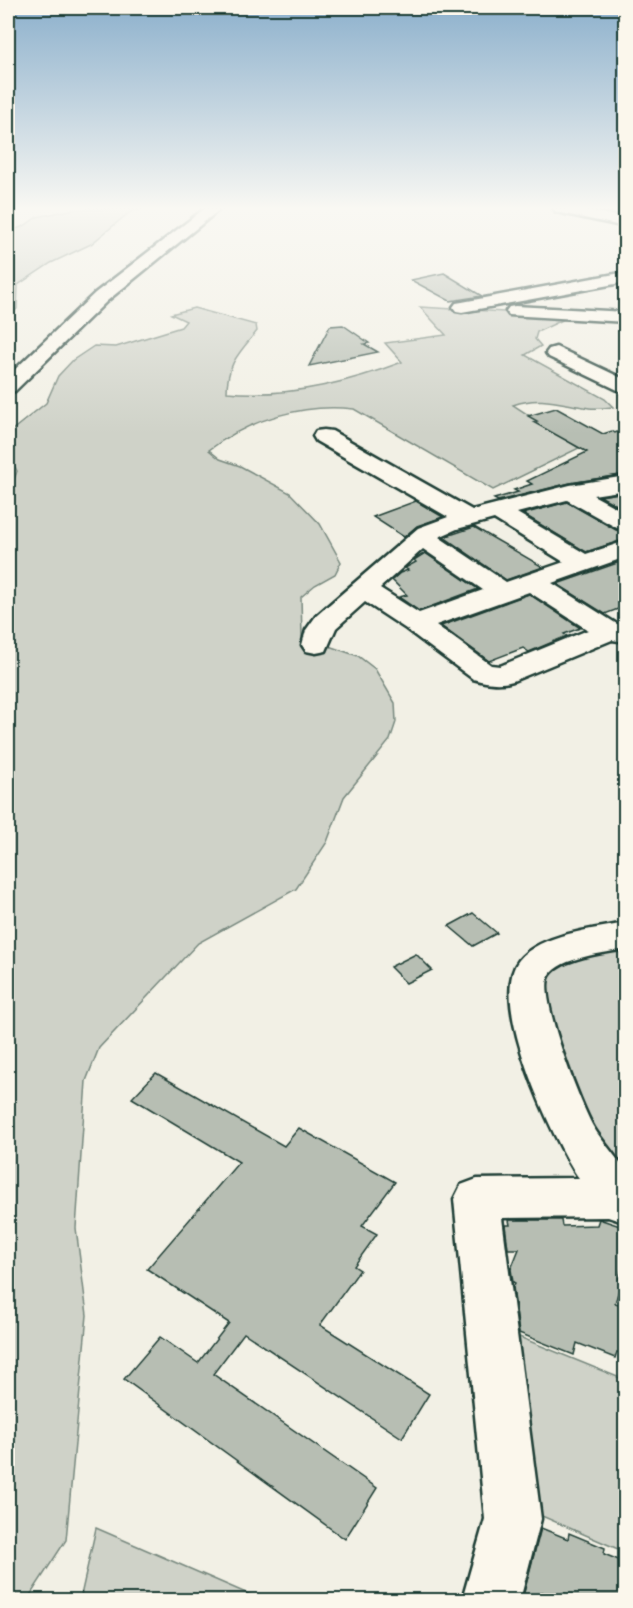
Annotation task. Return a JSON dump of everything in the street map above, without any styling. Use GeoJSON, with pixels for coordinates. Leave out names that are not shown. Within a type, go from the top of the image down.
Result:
{"type":"FeatureCollection","features":[{"type":"Feature","properties":{"kind":"main road"},"geometry":{"type":"LineString","coordinates":[[8,387],[117,284]]}},
{"type":"Feature","properties":{"kind":"main road"},"geometry":{"type":"LineString","coordinates":[[588,284],[462,307],[626,317]]}},
{"type":"Feature","properties":{"kind":"main road"},"geometry":{"type":"LineString","coordinates":[[556,353],[626,388]]}},
{"type":"Feature","properties":{"kind":"main road"},"geometry":{"type":"LineString","coordinates":[[324,436],[469,519]]}},
{"type":"Feature","properties":{"kind":"main road"},"geometry":{"type":"LineString","coordinates":[[316,645],[320,630],[326,622],[422,537],[448,524],[500,513],[570,492],[622,486]]}},
{"type":"Feature","properties":{"kind":"main road"},"geometry":{"type":"LineString","coordinates":[[570,492],[626,524]]}},
{"type":"Feature","properties":{"kind":"main road"},"geometry":{"type":"LineString","coordinates":[[500,513],[584,563]]}},
{"type":"Feature","properties":{"kind":"main road"},"geometry":{"type":"LineString","coordinates":[[422,537],[504,592]]}},
{"type":"Feature","properties":{"kind":"main road"},"geometry":{"type":"LineString","coordinates":[[416,623],[626,548]]}},
{"type":"Feature","properties":{"kind":"main road"},"geometry":{"type":"LineString","coordinates":[[532,582],[621,632]]}},
{"type":"Feature","properties":{"kind":"main road"},"geometry":{"type":"LineString","coordinates":[[364,590],[416,623],[483,673],[503,675],[621,632]]}},
{"type":"Feature","properties":{"kind":"main road"},"geometry":{"type":"LineString","coordinates":[[621,1200],[577,1138],[547,1067],[527,987],[531,971],[561,951],[626,936]]}},
{"type":"Feature","properties":{"kind":"main road"},"geometry":{"type":"LineString","coordinates":[[491,1600],[513,1519],[477,1199],[621,1200]]}},
{"type":"Feature","properties":{"kind":"shaded area"},"geometry":{"type":"Polygon","coordinates":[[[8,284],[19,284],[17,309],[8,317],[8,284]]]}},
{"type":"Feature","properties":{"kind":"shaded area"},"geometry":{"type":"Polygon","coordinates":[[[420,307],[571,316],[537,332],[535,339],[541,346],[525,355],[605,399],[613,407],[592,408],[542,400],[513,405],[579,448],[493,490],[354,409],[316,409],[278,416],[242,430],[209,450],[220,459],[240,466],[290,493],[320,524],[341,562],[335,574],[315,585],[301,597],[302,637],[358,656],[375,669],[395,703],[396,722],[390,740],[344,797],[327,842],[296,889],[198,943],[99,1048],[86,1081],[76,1228],[87,1315],[66,1540],[27,1600],[8,1600],[8,484],[13,482],[17,471],[8,451],[9,436],[11,431],[46,403],[58,376],[73,360],[94,346],[116,347],[181,327],[186,321],[171,314],[194,308],[256,325],[257,331],[232,365],[227,392],[271,393],[338,382],[402,362],[385,343],[446,335],[420,307]]]}},
{"type":"Feature","properties":{"kind":"shaded area"},"geometry":{"type":"Polygon","coordinates":[[[625,945],[625,1173],[593,1139],[547,1026],[546,976],[564,962],[625,945]]]}},
{"type":"Feature","properties":{"kind":"shaded area"},"geometry":{"type":"Polygon","coordinates":[[[507,1332],[625,1380],[625,1552],[528,1510],[507,1332]]]}},
{"type":"Feature","properties":{"kind":"shaded area"},"geometry":{"type":"Polygon","coordinates":[[[96,1528],[262,1600],[80,1600],[96,1528]]]}},
{"type":"Feature","properties":{"kind":"building"},"geometry":{"type":"Polygon","coordinates":[[[419,284],[462,284],[482,296],[450,301],[419,284]]]}},
{"type":"Feature","properties":{"kind":"building"},"geometry":{"type":"Polygon","coordinates":[[[343,325],[369,343],[364,344],[378,352],[309,366],[330,326],[343,325]]]}},
{"type":"Feature","properties":{"kind":"building"},"geometry":{"type":"Polygon","coordinates":[[[556,408],[603,434],[612,431],[615,433],[626,428],[626,474],[570,483],[498,501],[494,499],[518,492],[514,490],[532,484],[527,481],[587,452],[533,422],[537,421],[528,416],[556,408]]]}},
{"type":"Feature","properties":{"kind":"building"},"geometry":{"type":"Polygon","coordinates":[[[626,492],[626,510],[600,496],[626,492]]]}},
{"type":"Feature","properties":{"kind":"building"},"geometry":{"type":"Polygon","coordinates":[[[416,501],[443,517],[417,526],[404,537],[373,517],[416,501]]]}},
{"type":"Feature","properties":{"kind":"building"},"geometry":{"type":"Polygon","coordinates":[[[567,502],[616,530],[626,532],[626,539],[586,552],[523,514],[567,502]]]}},
{"type":"Feature","properties":{"kind":"building"},"geometry":{"type":"Polygon","coordinates":[[[474,527],[543,567],[506,580],[444,537],[474,527]]]}},
{"type":"Feature","properties":{"kind":"building"},"geometry":{"type":"Polygon","coordinates":[[[425,553],[478,589],[419,611],[399,597],[407,595],[392,580],[408,570],[405,568],[425,553]]]}},
{"type":"Feature","properties":{"kind":"building"},"geometry":{"type":"Polygon","coordinates":[[[626,560],[626,606],[605,614],[557,584],[626,560]]]}},
{"type":"Feature","properties":{"kind":"building"},"geometry":{"type":"Polygon","coordinates":[[[529,594],[580,628],[529,652],[523,648],[489,661],[441,626],[529,594]]]}},
{"type":"Feature","properties":{"kind":"building"},"geometry":{"type":"Polygon","coordinates":[[[473,913],[497,933],[473,946],[449,926],[473,913]]]}},
{"type":"Feature","properties":{"kind":"building"},"geometry":{"type":"Polygon","coordinates":[[[416,954],[432,970],[406,983],[390,967],[416,954]]]}},
{"type":"Feature","properties":{"kind":"building"},"geometry":{"type":"Polygon","coordinates":[[[156,1073],[284,1146],[299,1128],[395,1182],[362,1226],[377,1234],[354,1266],[360,1270],[320,1325],[429,1394],[402,1438],[244,1333],[213,1374],[377,1488],[345,1539],[124,1379],[160,1337],[198,1363],[229,1323],[147,1269],[239,1162],[132,1098],[156,1073]]]}},
{"type":"Feature","properties":{"kind":"building"},"geometry":{"type":"Polygon","coordinates":[[[599,1219],[626,1228],[626,1253],[619,1279],[622,1280],[615,1303],[626,1306],[626,1355],[617,1352],[615,1358],[577,1343],[574,1355],[519,1333],[513,1287],[515,1283],[511,1269],[519,1249],[508,1249],[505,1225],[510,1225],[509,1220],[561,1220],[562,1226],[597,1225],[599,1219]]]}},
{"type":"Feature","properties":{"kind":"building"},"geometry":{"type":"Polygon","coordinates":[[[541,1528],[568,1539],[569,1533],[605,1548],[604,1554],[626,1563],[626,1600],[579,1600],[563,1593],[561,1600],[542,1592],[540,1600],[522,1600],[541,1528]]]}}]}
